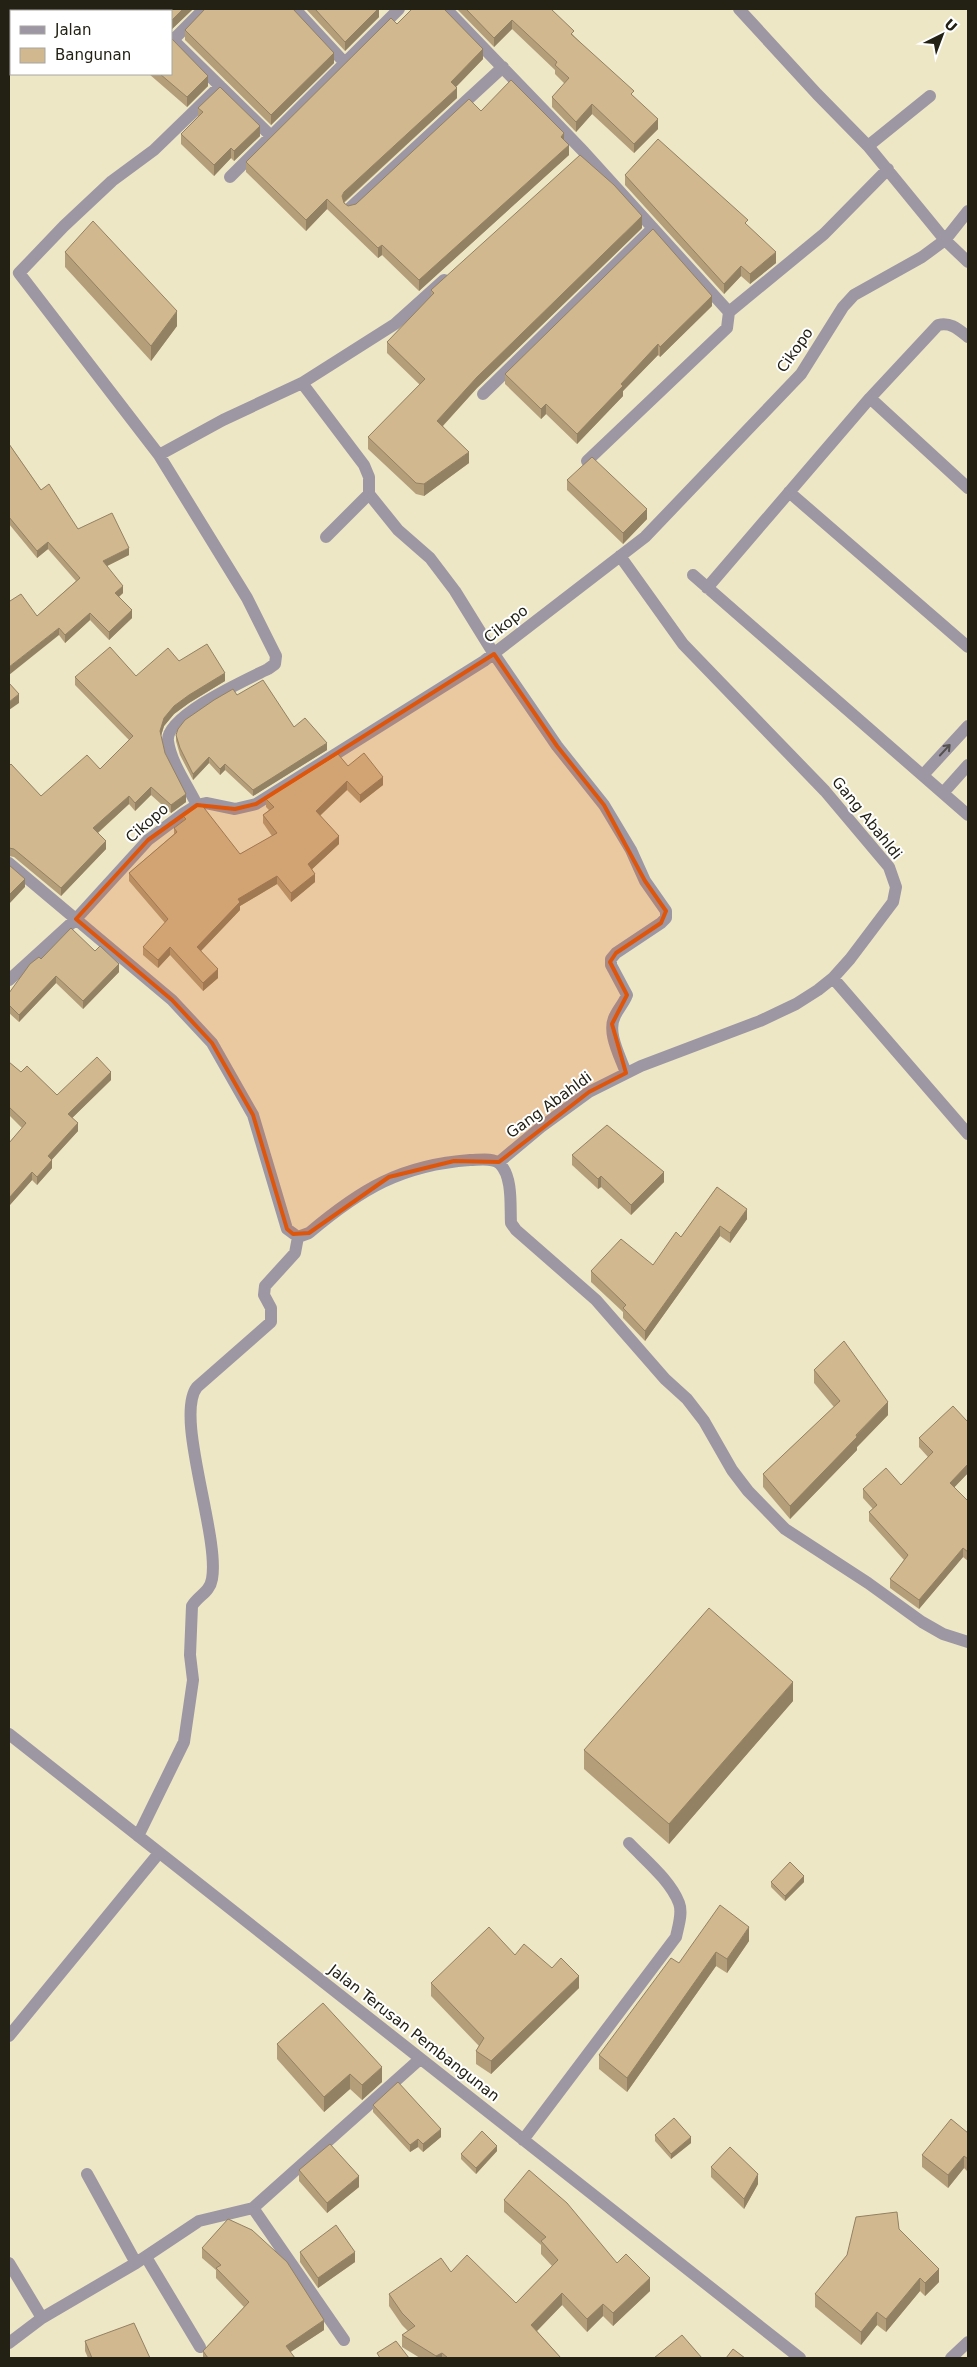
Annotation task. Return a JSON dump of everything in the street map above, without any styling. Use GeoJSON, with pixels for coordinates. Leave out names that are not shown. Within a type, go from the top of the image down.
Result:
{"type":"FeatureCollection","features":[{"type":"Feature","properties":{"kind":"street"},"geometry":{"type":"LineString","coordinates":[[204,9],[172,39],[270,135]]}},
{"type":"Feature","properties":{"kind":"street"},"geometry":{"type":"LineString","coordinates":[[294,9],[344,62]]}},
{"type":"Feature","properties":{"kind":"street"},"geometry":{"type":"LineString","coordinates":[[230,177],[270,135],[399,9]]}},
{"type":"Feature","properties":{"kind":"street"},"geometry":{"type":"LineString","coordinates":[[446,9],[502,67],[581,155],[653,228],[729,312]]}},
{"type":"Feature","properties":{"kind":"street"},"geometry":{"type":"LineString","coordinates":[[740,9],[817,94],[868,146],[945,240],[968,262]]}},
{"type":"Feature","properties":{"kind":"street"},"geometry":{"type":"LineString","coordinates":[[350,208],[502,67]]}},
{"type":"Feature","properties":{"kind":"street"},"geometry":{"type":"LineString","coordinates":[[197,804],[173,757],[168,740],[172,728],[196,708],[268,669],[275,664],[276,656],[247,598],[159,455],[19,273],[64,226],[112,181],[154,150],[220,86]]}},
{"type":"Feature","properties":{"kind":"street"},"geometry":{"type":"LineString","coordinates":[[868,146],[930,96]]}},
{"type":"Feature","properties":{"kind":"street"},"geometry":{"type":"LineString","coordinates":[[587,461],[727,328],[729,312],[824,234],[888,170]]}},
{"type":"Feature","properties":{"kind":"street","name":"Cikopo"},"geometry":{"type":"LineString","coordinates":[[9,980],[76,919],[148,840],[197,804],[206,803],[236,809],[256,804],[494,654],[645,536],[801,374],[843,307],[854,296],[922,256],[945,240],[968,211]]}},
{"type":"Feature","properties":{"kind":"street"},"geometry":{"type":"LineString","coordinates":[[483,394],[653,228]]}},
{"type":"Feature","properties":{"kind":"street"},"geometry":{"type":"LineString","coordinates":[[159,455],[223,420],[302,383],[395,324],[453,271]]}},
{"type":"Feature","properties":{"kind":"street"},"geometry":{"type":"LineString","coordinates":[[707,588],[870,398],[938,324],[945,323],[955,326],[968,337]]}},
{"type":"Feature","properties":{"kind":"street"},"geometry":{"type":"LineString","coordinates":[[302,383],[364,465],[369,476],[369,494],[398,530],[430,558],[460,599],[494,654],[557,746],[604,805],[631,850],[645,881],[666,911],[666,918],[661,923],[616,953],[611,959],[611,965],[627,996],[614,1017],[612,1024],[613,1035],[626,1073]]}},
{"type":"Feature","properties":{"kind":"street"},"geometry":{"type":"LineString","coordinates":[[870,398],[968,488]]}},
{"type":"Feature","properties":{"kind":"street"},"geometry":{"type":"LineString","coordinates":[[790,492],[968,647]]}},
{"type":"Feature","properties":{"kind":"street"},"geometry":{"type":"LineString","coordinates":[[326,537],[369,494]]}},
{"type":"Feature","properties":{"kind":"street","name":"Gang Abahldi"},"geometry":{"type":"LineString","coordinates":[[499,1162],[541,1127],[589,1092],[626,1073],[760,1021],[796,1004],[833,978],[850,959],[893,902],[896,887],[889,867],[825,791],[683,644],[620,556]]}},
{"type":"Feature","properties":{"kind":"street"},"geometry":{"type":"LineString","coordinates":[[693,575],[968,815]]}},
{"type":"Feature","properties":{"kind":"street"},"geometry":{"type":"LineString","coordinates":[[922,775],[968,726]]}},
{"type":"Feature","properties":{"kind":"street"},"geometry":{"type":"LineString","coordinates":[[943,793],[968,765]]}},
{"type":"Feature","properties":{"kind":"street"},"geometry":{"type":"LineString","coordinates":[[9,863],[172,1000],[212,1043],[253,1115],[287,1229],[298,1237]]}},
{"type":"Feature","properties":{"kind":"street"},"geometry":{"type":"LineString","coordinates":[[833,978],[968,1134]]}},
{"type":"Feature","properties":{"kind":"street"},"geometry":{"type":"LineString","coordinates":[[298,1237],[309,1233],[351,1200],[388,1177],[454,1161],[492,1159],[499,1162],[505,1171],[512,1223],[516,1230],[596,1300],[664,1379],[686,1399],[704,1421],[732,1470],[769,1513],[785,1529],[868,1583],[922,1622],[943,1634],[968,1642]]}},
{"type":"Feature","properties":{"kind":"street"},"geometry":{"type":"LineString","coordinates":[[138,1836],[184,1742],[194,1680],[190,1655],[192,1606],[206,1591],[212,1579],[214,1561],[198,1472],[190,1399],[197,1387],[268,1327],[273,1317],[271,1308],[264,1295],[265,1286],[295,1253],[298,1237]]}},
{"type":"Feature","properties":{"kind":"street","name":"Jalan Terusan Pembangunan"},"geometry":{"type":"LineString","coordinates":[[9,1734],[800,2358]]}},
{"type":"Feature","properties":{"kind":"street"},"geometry":{"type":"LineString","coordinates":[[523,2140],[676,1937],[680,1918],[679,1903],[667,1884],[630,1843]]}},
{"type":"Feature","properties":{"kind":"street"},"geometry":{"type":"LineString","coordinates":[[9,2036],[159,1853]]}},
{"type":"Feature","properties":{"kind":"street"},"geometry":{"type":"LineString","coordinates":[[9,2343],[42,2318],[141,2260],[199,2220],[253,2208],[420,2059]]}},
{"type":"Feature","properties":{"kind":"street"},"geometry":{"type":"LineString","coordinates":[[87,2174],[141,2260],[200,2347]]}},
{"type":"Feature","properties":{"kind":"street"},"geometry":{"type":"LineString","coordinates":[[253,2208],[344,2340]]}},
{"type":"Feature","properties":{"kind":"street"},"geometry":{"type":"LineString","coordinates":[[9,2263],[42,2318]]}},
{"type":"Feature","properties":{"kind":"street"},"geometry":{"type":"LineString","coordinates":[[951,2358],[968,2342]]}},
{"type":"Feature","properties":{"kind":"highlighted area"},"geometry":{"type":"Polygon","coordinates":[[[494,654],[557,746],[604,805],[645,881],[666,911],[661,923],[616,953],[610,962],[627,995],[612,1024],[626,1073],[589,1092],[499,1162],[454,1161],[389,1177],[309,1233],[293,1234],[287,1229],[253,1115],[212,1043],[172,1000],[76,919],[148,840],[197,805],[235,809],[256,804],[494,654]]]}},
{"type":"Feature","properties":{"kind":"building"},"geometry":{"type":"Polygon","coordinates":[[[65,9],[183,9],[172,20],[172,10],[65,9]]]}},
{"type":"Feature","properties":{"kind":"building"},"geometry":{"type":"Polygon","coordinates":[[[205,9],[293,9],[334,53],[271,115],[185,30],[205,9]]]}},
{"type":"Feature","properties":{"kind":"building"},"geometry":{"type":"Polygon","coordinates":[[[315,9],[378,9],[345,42],[315,9]]]}},
{"type":"Feature","properties":{"kind":"building"},"geometry":{"type":"Polygon","coordinates":[[[412,9],[444,9],[483,49],[451,82],[457,88],[344,192],[342,196],[344,203],[348,206],[356,204],[469,99],[481,111],[511,80],[564,133],[561,137],[569,145],[419,280],[382,245],[378,248],[327,199],[306,220],[246,162],[391,18],[397,24],[412,9]]]}},
{"type":"Feature","properties":{"kind":"building"},"geometry":{"type":"Polygon","coordinates":[[[466,9],[551,9],[574,31],[571,34],[634,91],[631,94],[658,119],[634,144],[592,104],[576,122],[552,97],[569,78],[555,65],[557,62],[512,20],[494,38],[466,9]]]}},
{"type":"Feature","properties":{"kind":"building"},"geometry":{"type":"Polygon","coordinates":[[[172,39],[208,76],[187,97],[161,75],[172,75],[172,39]]]}},
{"type":"Feature","properties":{"kind":"building"},"geometry":{"type":"Polygon","coordinates":[[[220,87],[260,126],[234,151],[231,148],[214,165],[181,134],[203,112],[198,108],[220,87]]]}},
{"type":"Feature","properties":{"kind":"building"},"geometry":{"type":"Polygon","coordinates":[[[658,139],[748,220],[745,223],[776,252],[750,274],[741,266],[724,284],[625,175],[658,139]]]}},
{"type":"Feature","properties":{"kind":"building"},"geometry":{"type":"Polygon","coordinates":[[[580,155],[614,185],[642,216],[477,377],[437,421],[469,452],[424,484],[416,483],[368,437],[425,379],[387,342],[434,293],[431,290],[580,155]]]}},
{"type":"Feature","properties":{"kind":"building"},"geometry":{"type":"Polygon","coordinates":[[[93,221],[177,311],[151,346],[65,252],[93,221]]]}},
{"type":"Feature","properties":{"kind":"building"},"geometry":{"type":"Polygon","coordinates":[[[653,229],[712,296],[660,347],[658,344],[621,384],[623,386],[577,434],[546,404],[541,409],[505,374],[653,229]]]}},
{"type":"Feature","properties":{"kind":"building"},"geometry":{"type":"Polygon","coordinates":[[[9,444],[41,490],[49,484],[78,529],[112,513],[129,548],[103,561],[123,586],[115,593],[132,610],[109,632],[90,613],[65,635],[59,628],[9,667],[9,599],[10,601],[21,594],[37,616],[80,578],[48,542],[37,551],[9,517],[9,444]]]}},
{"type":"Feature","properties":{"kind":"building"},"geometry":{"type":"Polygon","coordinates":[[[592,457],[647,509],[623,533],[567,480],[592,457]]]}},
{"type":"Feature","properties":{"kind":"building"},"geometry":{"type":"Polygon","coordinates":[[[207,644],[225,673],[174,706],[164,718],[160,731],[165,753],[186,794],[171,805],[151,787],[135,803],[129,796],[93,828],[106,841],[61,888],[14,849],[9,848],[9,766],[11,764],[41,796],[87,755],[100,769],[133,736],[75,677],[110,647],[136,676],[168,648],[179,661],[207,644]]]}},
{"type":"Feature","properties":{"kind":"building"},"geometry":{"type":"Polygon","coordinates":[[[263,680],[294,727],[305,718],[327,743],[253,790],[225,764],[220,769],[209,757],[193,774],[180,748],[176,735],[178,729],[185,720],[233,689],[237,695],[263,680]]]}},
{"type":"Feature","properties":{"kind":"building"},"geometry":{"type":"Polygon","coordinates":[[[9,683],[19,694],[9,702],[9,683]]]}},
{"type":"Feature","properties":{"kind":"building"},"geometry":{"type":"Polygon","coordinates":[[[364,753],[383,777],[360,795],[347,781],[316,811],[339,836],[308,864],[315,874],[291,893],[277,876],[238,899],[240,902],[197,947],[218,969],[203,983],[170,947],[158,960],[143,947],[168,919],[129,873],[177,832],[174,828],[186,819],[183,816],[201,804],[240,854],[277,833],[263,815],[274,807],[266,799],[338,754],[348,766],[364,753]]]}},
{"type":"Feature","properties":{"kind":"building"},"geometry":{"type":"Polygon","coordinates":[[[9,865],[25,879],[9,895],[9,865]]]}},
{"type":"Feature","properties":{"kind":"building"},"geometry":{"type":"Polygon","coordinates":[[[71,928],[95,951],[100,946],[119,964],[83,1001],[56,976],[19,1015],[9,1005],[9,993],[30,964],[39,957],[41,959],[71,928]]]}},
{"type":"Feature","properties":{"kind":"building"},"geometry":{"type":"Polygon","coordinates":[[[97,1057],[111,1072],[68,1114],[78,1123],[48,1156],[52,1160],[37,1177],[32,1172],[9,1198],[9,1143],[26,1123],[9,1107],[9,1062],[21,1072],[27,1066],[57,1095],[97,1057]]]}},
{"type":"Feature","properties":{"kind":"building"},"geometry":{"type":"Polygon","coordinates":[[[607,1125],[664,1172],[631,1205],[601,1176],[598,1179],[572,1155],[607,1125]]]}},
{"type":"Feature","properties":{"kind":"building"},"geometry":{"type":"Polygon","coordinates":[[[717,1187],[747,1209],[730,1233],[720,1226],[645,1331],[623,1308],[626,1305],[591,1271],[621,1239],[653,1265],[676,1232],[681,1237],[717,1187]]]}},
{"type":"Feature","properties":{"kind":"building"},"geometry":{"type":"Polygon","coordinates":[[[844,1341],[888,1402],[790,1506],[763,1474],[840,1401],[814,1370],[844,1341]]]}},
{"type":"Feature","properties":{"kind":"building"},"geometry":{"type":"Polygon","coordinates":[[[953,1406],[968,1420],[968,1464],[950,1483],[968,1501],[968,1552],[963,1548],[919,1600],[890,1579],[908,1555],[869,1512],[877,1505],[863,1489],[886,1468],[901,1485],[933,1452],[919,1438],[953,1406]]]}},
{"type":"Feature","properties":{"kind":"building"},"geometry":{"type":"Polygon","coordinates":[[[709,1608],[793,1682],[669,1824],[584,1750],[709,1608]]]}},
{"type":"Feature","properties":{"kind":"building"},"geometry":{"type":"Polygon","coordinates":[[[790,1862],[804,1876],[785,1896],[771,1882],[790,1862]]]}},
{"type":"Feature","properties":{"kind":"building"},"geometry":{"type":"Polygon","coordinates":[[[720,1905],[749,1927],[727,1959],[716,1952],[627,2078],[599,2055],[671,1958],[679,1963],[720,1905]]]}},
{"type":"Feature","properties":{"kind":"building"},"geometry":{"type":"Polygon","coordinates":[[[489,1927],[515,1955],[524,1944],[552,1968],[561,1958],[579,1976],[491,2061],[476,2051],[484,2038],[431,1983],[489,1927]]]}},
{"type":"Feature","properties":{"kind":"building"},"geometry":{"type":"Polygon","coordinates":[[[323,2003],[382,2067],[362,2085],[350,2074],[324,2097],[277,2044],[323,2003]]]}},
{"type":"Feature","properties":{"kind":"building"},"geometry":{"type":"Polygon","coordinates":[[[398,2082],[441,2129],[423,2144],[418,2139],[410,2145],[373,2105],[398,2082]]]}},
{"type":"Feature","properties":{"kind":"building"},"geometry":{"type":"Polygon","coordinates":[[[674,2118],[691,2137],[671,2154],[655,2135],[674,2118]]]}},
{"type":"Feature","properties":{"kind":"building"},"geometry":{"type":"Polygon","coordinates":[[[951,2119],[968,2133],[968,2159],[964,2156],[948,2175],[922,2155],[951,2119]]]}},
{"type":"Feature","properties":{"kind":"building"},"geometry":{"type":"Polygon","coordinates":[[[482,2131],[497,2146],[476,2168],[461,2154],[482,2131]]]}},
{"type":"Feature","properties":{"kind":"building"},"geometry":{"type":"Polygon","coordinates":[[[330,2144],[359,2176],[327,2203],[299,2170],[330,2144]]]}},
{"type":"Feature","properties":{"kind":"building"},"geometry":{"type":"Polygon","coordinates":[[[730,2147],[758,2174],[744,2199],[711,2167],[730,2147]]]}},
{"type":"Feature","properties":{"kind":"building"},"geometry":{"type":"Polygon","coordinates":[[[529,2170],[567,2203],[617,2263],[626,2254],[650,2278],[613,2313],[603,2304],[587,2319],[562,2293],[531,2325],[561,2358],[448,2358],[442,2353],[436,2356],[402,2335],[415,2326],[402,2313],[389,2294],[441,2258],[451,2272],[467,2255],[516,2303],[558,2260],[541,2241],[546,2237],[504,2200],[529,2170]]]}},
{"type":"Feature","properties":{"kind":"building"},"geometry":{"type":"Polygon","coordinates":[[[897,2212],[899,2229],[939,2269],[925,2283],[920,2278],[886,2319],[877,2312],[861,2332],[815,2294],[847,2255],[856,2217],[897,2212]]]}},
{"type":"Feature","properties":{"kind":"building"},"geometry":{"type":"Polygon","coordinates":[[[228,2219],[252,2230],[287,2262],[324,2320],[286,2346],[295,2358],[208,2358],[203,2351],[249,2302],[216,2268],[221,2265],[202,2248],[228,2219]]]}},
{"type":"Feature","properties":{"kind":"building"},"geometry":{"type":"Polygon","coordinates":[[[336,2225],[355,2252],[318,2278],[300,2252],[336,2225]]]}},
{"type":"Feature","properties":{"kind":"building"},"geometry":{"type":"Polygon","coordinates":[[[134,2323],[150,2358],[92,2358],[85,2341],[134,2323]]]}},
{"type":"Feature","properties":{"kind":"building"},"geometry":{"type":"Polygon","coordinates":[[[682,2335],[702,2358],[654,2358],[682,2335]]]}},
{"type":"Feature","properties":{"kind":"building"},"geometry":{"type":"Polygon","coordinates":[[[396,2341],[409,2358],[380,2358],[377,2353],[396,2341]]]}},
{"type":"Feature","properties":{"kind":"building"},"geometry":{"type":"Polygon","coordinates":[[[733,2349],[745,2358],[726,2358],[733,2349]]]}}]}
